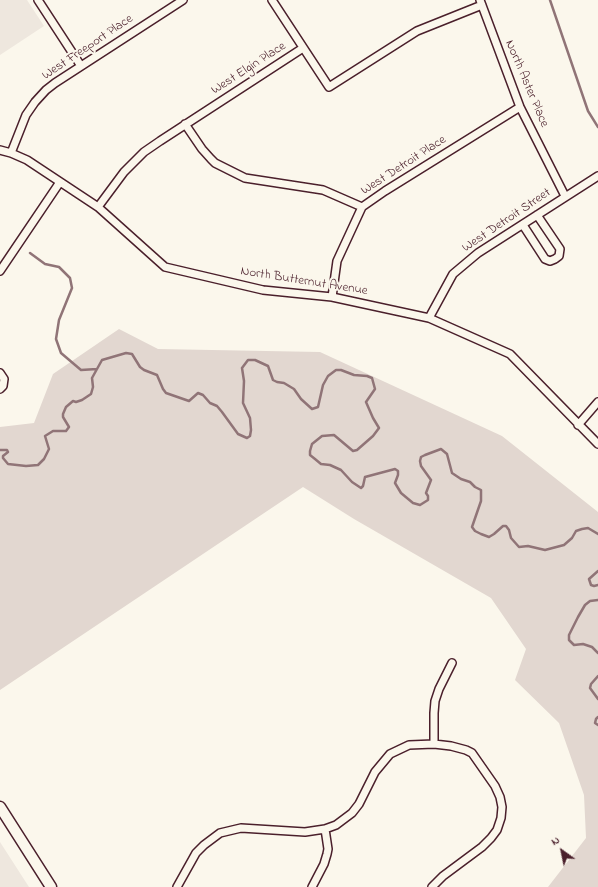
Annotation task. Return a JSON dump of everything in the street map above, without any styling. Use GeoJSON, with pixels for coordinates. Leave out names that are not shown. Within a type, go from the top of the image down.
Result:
{"type":"FeatureCollection","features":[{"type":"Feature","properties":{"kind":"main road"},"geometry":{"type":"LineString","coordinates":[[0,807],[51,887]]}},
{"type":"Feature","properties":{"kind":"street"},"geometry":{"type":"LineString","coordinates":[[38,0],[81,66]]}},
{"type":"Feature","properties":{"kind":"street","name":"West Freeport Place"},"geometry":{"type":"LineString","coordinates":[[11,153],[26,115],[38,98],[55,83],[184,0]]}},
{"type":"Feature","properties":{"kind":"street"},"geometry":{"type":"LineString","coordinates":[[272,0],[303,48]]}},
{"type":"Feature","properties":{"kind":"street","name":"West Elgin Place"},"geometry":{"type":"LineString","coordinates":[[98,207],[121,176],[136,159],[156,143],[303,48],[329,87],[417,31],[481,3]]}},
{"type":"Feature","properties":{"kind":"street","name":"North Aster Place"},"geometry":{"type":"LineString","coordinates":[[481,3],[520,107],[566,196]]}},
{"type":"Feature","properties":{"kind":"street","name":"West Detroit Place"},"geometry":{"type":"LineString","coordinates":[[332,298],[337,261],[362,208],[385,191],[520,107]]}},
{"type":"Feature","properties":{"kind":"street"},"geometry":{"type":"LineString","coordinates":[[185,124],[202,149],[215,163],[245,178],[323,190],[362,208]]}},
{"type":"Feature","properties":{"kind":"street","name":"North Butternut Avenue"},"geometry":{"type":"LineString","coordinates":[[0,150],[27,160],[98,207],[165,267],[263,290],[332,298],[429,318],[510,354],[598,444]]}},
{"type":"Feature","properties":{"kind":"street","name":"West Detroit Street"},"geometry":{"type":"LineString","coordinates":[[429,318],[453,274],[478,253],[598,176]]}},
{"type":"Feature","properties":{"kind":"street"},"geometry":{"type":"LineString","coordinates":[[0,271],[60,182]]}},
{"type":"Feature","properties":{"kind":"street"},"geometry":{"type":"LineString","coordinates":[[523,225],[545,259],[550,261],[555,259],[559,256],[560,249],[538,215]]}},
{"type":"Feature","properties":{"kind":"street"},"geometry":{"type":"LineString","coordinates":[[0,373],[4,380],[3,386],[0,389]]}},
{"type":"Feature","properties":{"kind":"street"},"geometry":{"type":"LineString","coordinates":[[578,425],[598,402]]}},
{"type":"Feature","properties":{"kind":"street"},"geometry":{"type":"LineString","coordinates":[[434,744],[435,701],[439,689],[452,663]]}},
{"type":"Feature","properties":{"kind":"street"},"geometry":{"type":"LineString","coordinates":[[177,887],[196,853],[207,842],[220,833],[241,828],[305,832],[324,830],[336,825],[352,813],[359,804],[375,772],[390,754],[409,746],[434,744],[451,746],[472,753],[495,786],[500,796],[501,813],[497,830],[491,838],[482,847],[443,876],[432,887]]}},
{"type":"Feature","properties":{"kind":"street"},"geometry":{"type":"LineString","coordinates":[[312,887],[324,864],[327,854],[328,849],[324,830]]}},
{"type":"Feature","properties":{"kind":"shaded area"},"geometry":{"type":"Polygon","coordinates":[[[0,0],[27,0],[44,26],[0,55],[0,0]]]}},
{"type":"Feature","properties":{"kind":"shaded area"},"geometry":{"type":"Polygon","coordinates":[[[119,329],[158,349],[320,352],[502,436],[598,512],[598,887],[548,887],[586,838],[584,795],[559,723],[515,680],[526,649],[491,598],[354,519],[303,487],[0,690],[0,427],[34,423],[53,374],[119,329]]]}},
{"type":"Feature","properties":{"kind":"shaded area"},"geometry":{"type":"Polygon","coordinates":[[[0,842],[29,887],[0,887],[0,842]]]}},
{"type":"Feature","properties":{"kind":"waterway"},"geometry":{"type":"LineString","coordinates":[[550,0],[588,111],[598,127]]}},
{"type":"Feature","properties":{"kind":"waterway"},"geometry":{"type":"LineString","coordinates":[[30,253],[45,264],[59,267],[70,278],[72,288],[59,320],[56,339],[61,353],[81,370],[97,369]]}},
{"type":"Feature","properties":{"kind":"waterway"},"geometry":{"type":"LineString","coordinates":[[0,450],[7,450],[8,452],[3,456],[3,458],[8,464],[26,466],[38,465],[44,459],[49,449],[45,436],[53,431],[66,431],[69,427],[63,417],[66,407],[73,401],[76,402],[82,400],[91,394],[93,387],[92,378],[102,360],[126,353],[132,354],[140,367],[144,370],[157,375],[166,393],[189,401],[198,393],[203,395],[210,403],[217,406],[238,434],[247,438],[250,436],[251,430],[250,418],[243,403],[244,381],[242,368],[248,360],[255,360],[268,366],[273,380],[284,383],[294,389],[301,399],[312,409],[318,407],[323,385],[328,376],[336,370],[341,370],[354,375],[372,378],[375,389],[366,402],[379,428],[373,436],[357,450],[353,451],[334,435],[322,436],[312,444],[310,451],[310,455],[321,464],[330,465],[341,470],[352,482],[361,488],[365,477],[395,469],[398,471],[395,483],[401,493],[413,503],[420,505],[428,500],[426,493],[431,480],[421,466],[421,457],[441,449],[447,454],[452,473],[461,479],[470,482],[481,490],[481,501],[472,527],[475,531],[489,537],[503,526],[506,526],[509,530],[511,538],[519,547],[528,546],[545,550],[564,545],[572,538],[576,531],[582,529],[588,528],[598,534]]}},
{"type":"Feature","properties":{"kind":"waterway"},"geometry":{"type":"LineString","coordinates":[[598,571],[589,579],[591,585],[598,585]]}},
{"type":"Feature","properties":{"kind":"waterway"},"geometry":{"type":"LineString","coordinates":[[598,600],[590,601],[585,605],[569,635],[569,640],[574,645],[583,644],[592,647],[598,653]]}},
{"type":"Feature","properties":{"kind":"waterway"},"geometry":{"type":"LineString","coordinates":[[598,676],[591,684],[590,688],[598,699]]}},
{"type":"Feature","properties":{"kind":"waterway"},"geometry":{"type":"LineString","coordinates":[[598,717],[595,723],[598,725]]}}]}
